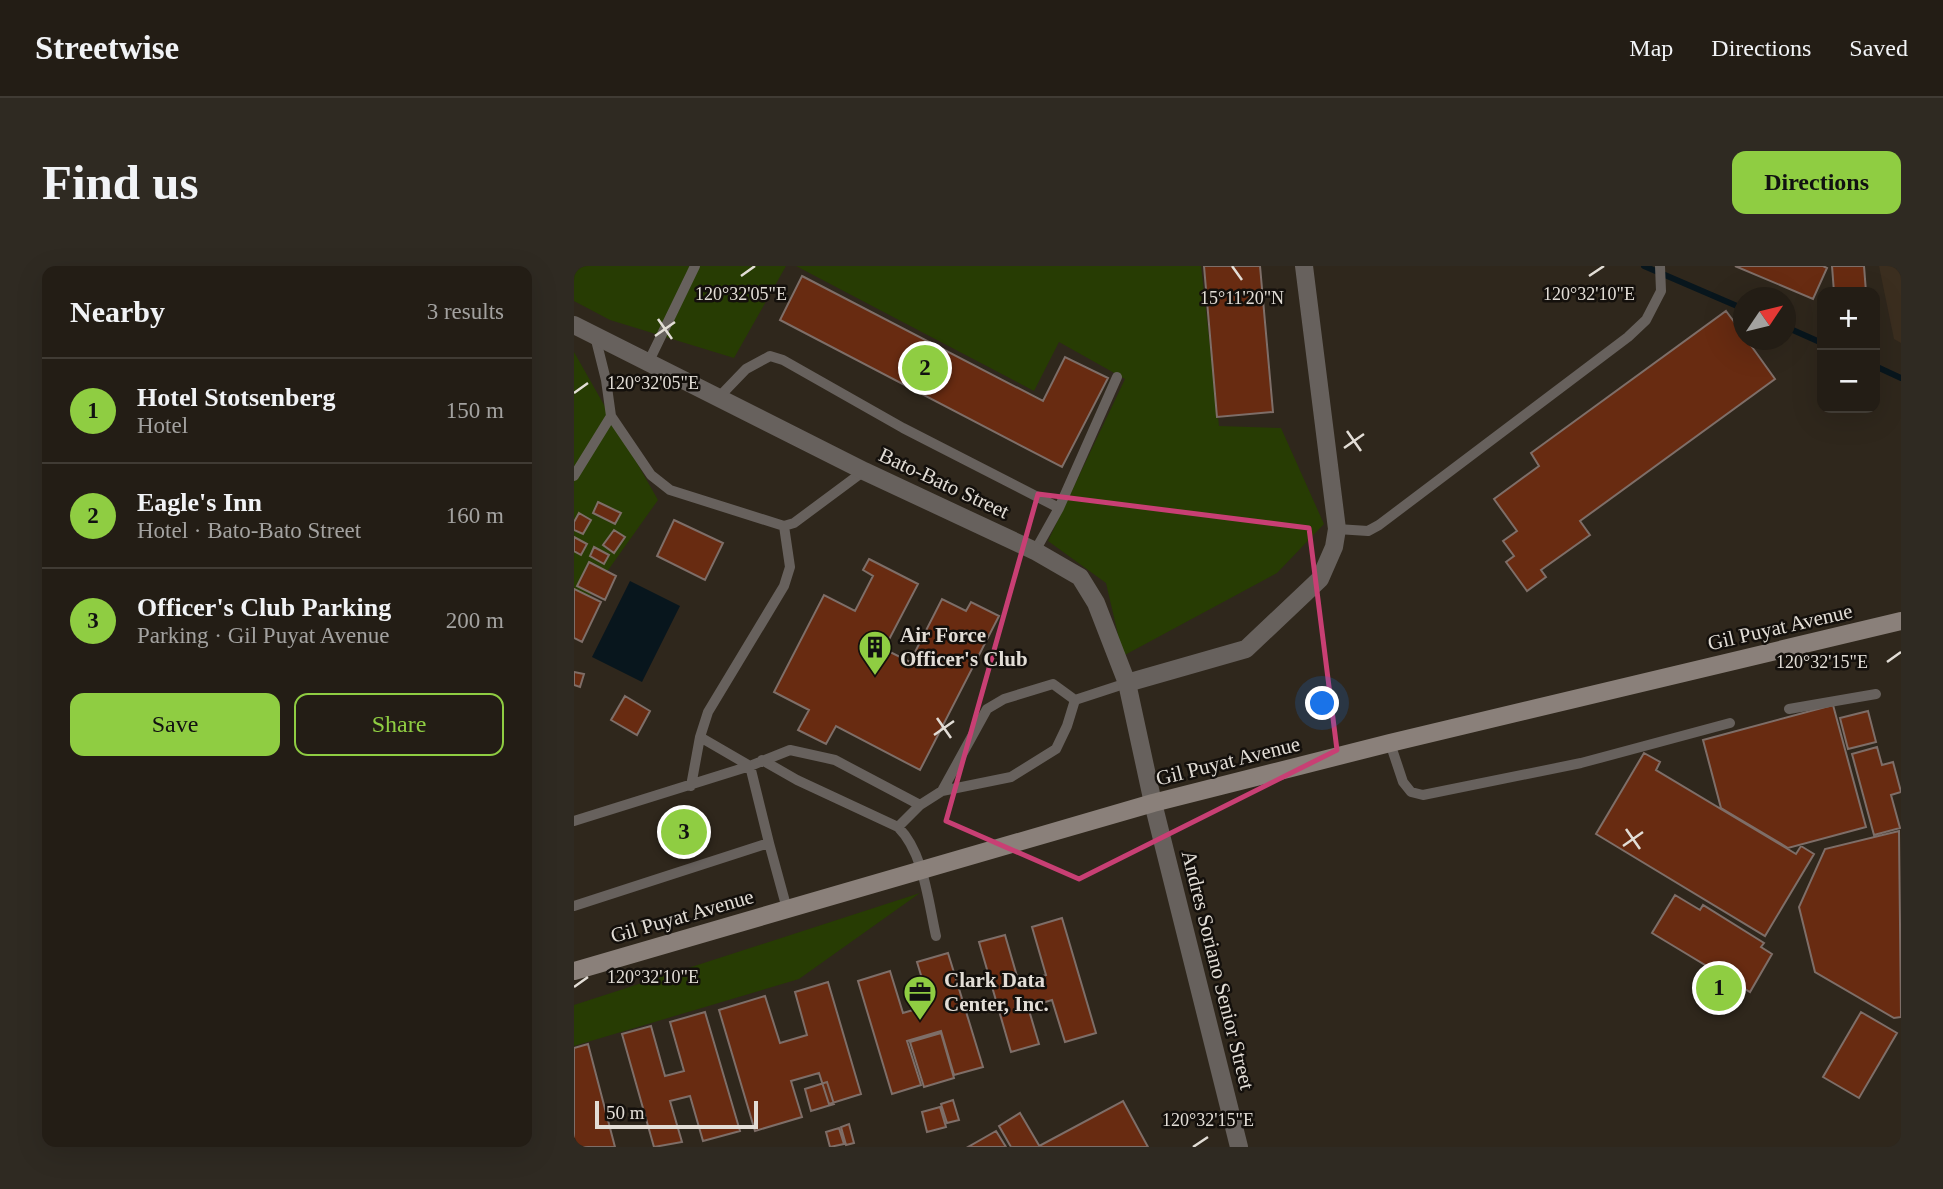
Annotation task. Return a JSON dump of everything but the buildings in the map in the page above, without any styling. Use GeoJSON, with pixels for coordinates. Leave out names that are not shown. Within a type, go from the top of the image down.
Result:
{"type":"FeatureCollection","features":[{"type":"Feature","properties":{"kind":"main road","name":"Gil Puyat Avenue"},"geometry":{"type":"LineString","coordinates":[[574,971],[1153,803],[1390,743],[1901,621]]}},
{"type":"Feature","properties":{"kind":"street"},"geometry":{"type":"LineString","coordinates":[[1127,682],[1246,649],[1320,579],[1334,547],[1337,529],[1304,266]]}},
{"type":"Feature","properties":{"kind":"street","name":"Bato-Bato Street"},"geometry":{"type":"LineString","coordinates":[[574,325],[864,471],[1035,551],[1080,577],[1096,603],[1127,682],[1153,803]]}},
{"type":"Feature","properties":{"kind":"street","name":"Andres Soriano Senior Street"},"geometry":{"type":"LineString","coordinates":[[1153,803],[1239,1147]]}},
{"type":"Feature","properties":{"kind":"lane"},"geometry":{"type":"LineString","coordinates":[[649,361],[695,266]]}},
{"type":"Feature","properties":{"kind":"lane"},"geometry":{"type":"LineString","coordinates":[[1337,529],[1368,531],[1379,526],[1628,337],[1646,320],[1661,291],[1660,266]]}},
{"type":"Feature","properties":{"kind":"lane"},"geometry":{"type":"LineString","coordinates":[[595,335],[611,416],[651,475],[670,490],[784,526],[794,523],[864,471]]}},
{"type":"Feature","properties":{"kind":"lane"},"geometry":{"type":"LineString","coordinates":[[720,397],[747,369],[771,356],[1059,508]]}},
{"type":"Feature","properties":{"kind":"lane"},"geometry":{"type":"LineString","coordinates":[[1035,551],[1059,508],[1117,377]]}},
{"type":"Feature","properties":{"kind":"lane"},"geometry":{"type":"LineString","coordinates":[[574,476],[611,416]]}},
{"type":"Feature","properties":{"kind":"lane"},"geometry":{"type":"LineString","coordinates":[[691,786],[700,737],[708,712],[784,586],[790,567],[784,526]]}},
{"type":"Feature","properties":{"kind":"lane"},"geometry":{"type":"LineString","coordinates":[[898,827],[920,805],[942,791],[1011,777],[1056,749],[1075,700],[1127,682]]}},
{"type":"Feature","properties":{"kind":"lane"},"geometry":{"type":"LineString","coordinates":[[942,791],[987,709],[1004,699],[1053,684],[1075,700]]}},
{"type":"Feature","properties":{"kind":"lane"},"geometry":{"type":"LineString","coordinates":[[1789,709],[1876,695]]}},
{"type":"Feature","properties":{"kind":"lane"},"geometry":{"type":"LineString","coordinates":[[1390,743],[1403,782],[1411,792],[1423,794],[1581,763],[1730,723]]}},
{"type":"Feature","properties":{"kind":"lane"},"geometry":{"type":"LineString","coordinates":[[700,737],[750,766],[787,909]]}},
{"type":"Feature","properties":{"kind":"lane"},"geometry":{"type":"LineString","coordinates":[[574,821],[691,786],[790,750],[835,760],[920,805]]}},
{"type":"Feature","properties":{"kind":"lane"},"geometry":{"type":"LineString","coordinates":[[762,760],[797,780],[898,827],[908,838],[920,870],[936,936]]}},
{"type":"Feature","properties":{"kind":"lane"},"geometry":{"type":"LineString","coordinates":[[574,906],[769,843]]}},
{"type":"Feature","properties":{"kind":"highlighted area"},"geometry":{"type":"Polygon","coordinates":[[[1038,494],[1309,528],[1337,750],[1079,879],[946,821],[1038,494]]]}},
{"type":"Feature","properties":{"kind":"shaded area"},"geometry":{"type":"Polygon","coordinates":[[[1879,266],[1901,266],[1901,343],[1894,339],[1879,266]]]}},
{"type":"Feature","properties":{"kind":"shaded area"},"geometry":{"type":"Polygon","coordinates":[[[630,581],[680,606],[642,682],[592,657],[630,581]]]}},
{"type":"Feature","properties":{"kind":"green space"},"geometry":{"type":"Polygon","coordinates":[[[574,266],[786,266],[734,358],[610,320],[574,301],[574,266]]]}},
{"type":"Feature","properties":{"kind":"green space"},"geometry":{"type":"Polygon","coordinates":[[[796,266],[1201,266],[1219,426],[1281,428],[1324,524],[1277,573],[1123,656],[1106,583],[1048,541],[1125,379],[1059,342],[1034,391],[796,266]]]}},
{"type":"Feature","properties":{"kind":"green space"},"geometry":{"type":"Polygon","coordinates":[[[574,352],[658,500],[574,618],[574,352]]]}},
{"type":"Feature","properties":{"kind":"green space"},"geometry":{"type":"Polygon","coordinates":[[[920,893],[799,979],[574,1046],[574,1005],[920,893]]]}},
{"type":"Feature","properties":{"kind":"waterway"},"geometry":{"type":"LineString","coordinates":[[1644,266],[1733,304]]}},
{"type":"Feature","properties":{"kind":"waterway"},"geometry":{"type":"LineString","coordinates":[[1796,331],[1817,341]]}},
{"type":"Feature","properties":{"kind":"waterway"},"geometry":{"type":"LineString","coordinates":[[1880,368],[1901,378]]}},
{"type":"Feature","properties":{"kind":"place","name":"Eagle's Inn"},"geometry":{"type":"Point","coordinates":[925,368]}},
{"type":"Feature","properties":{"kind":"place","name":"Air Force Officer's Club"},"geometry":{"type":"Point","coordinates":[875,677]}},
{"type":"Feature","properties":{"kind":"place","name":"Officer's Club Parking"},"geometry":{"type":"Point","coordinates":[684,832]}},
{"type":"Feature","properties":{"kind":"place","name":"Hotel Stotsenberg"},"geometry":{"type":"Point","coordinates":[1719,988]}},
{"type":"Feature","properties":{"kind":"place","name":"Clark Data Center, Inc."},"geometry":{"type":"Point","coordinates":[920,1022]}}]}
